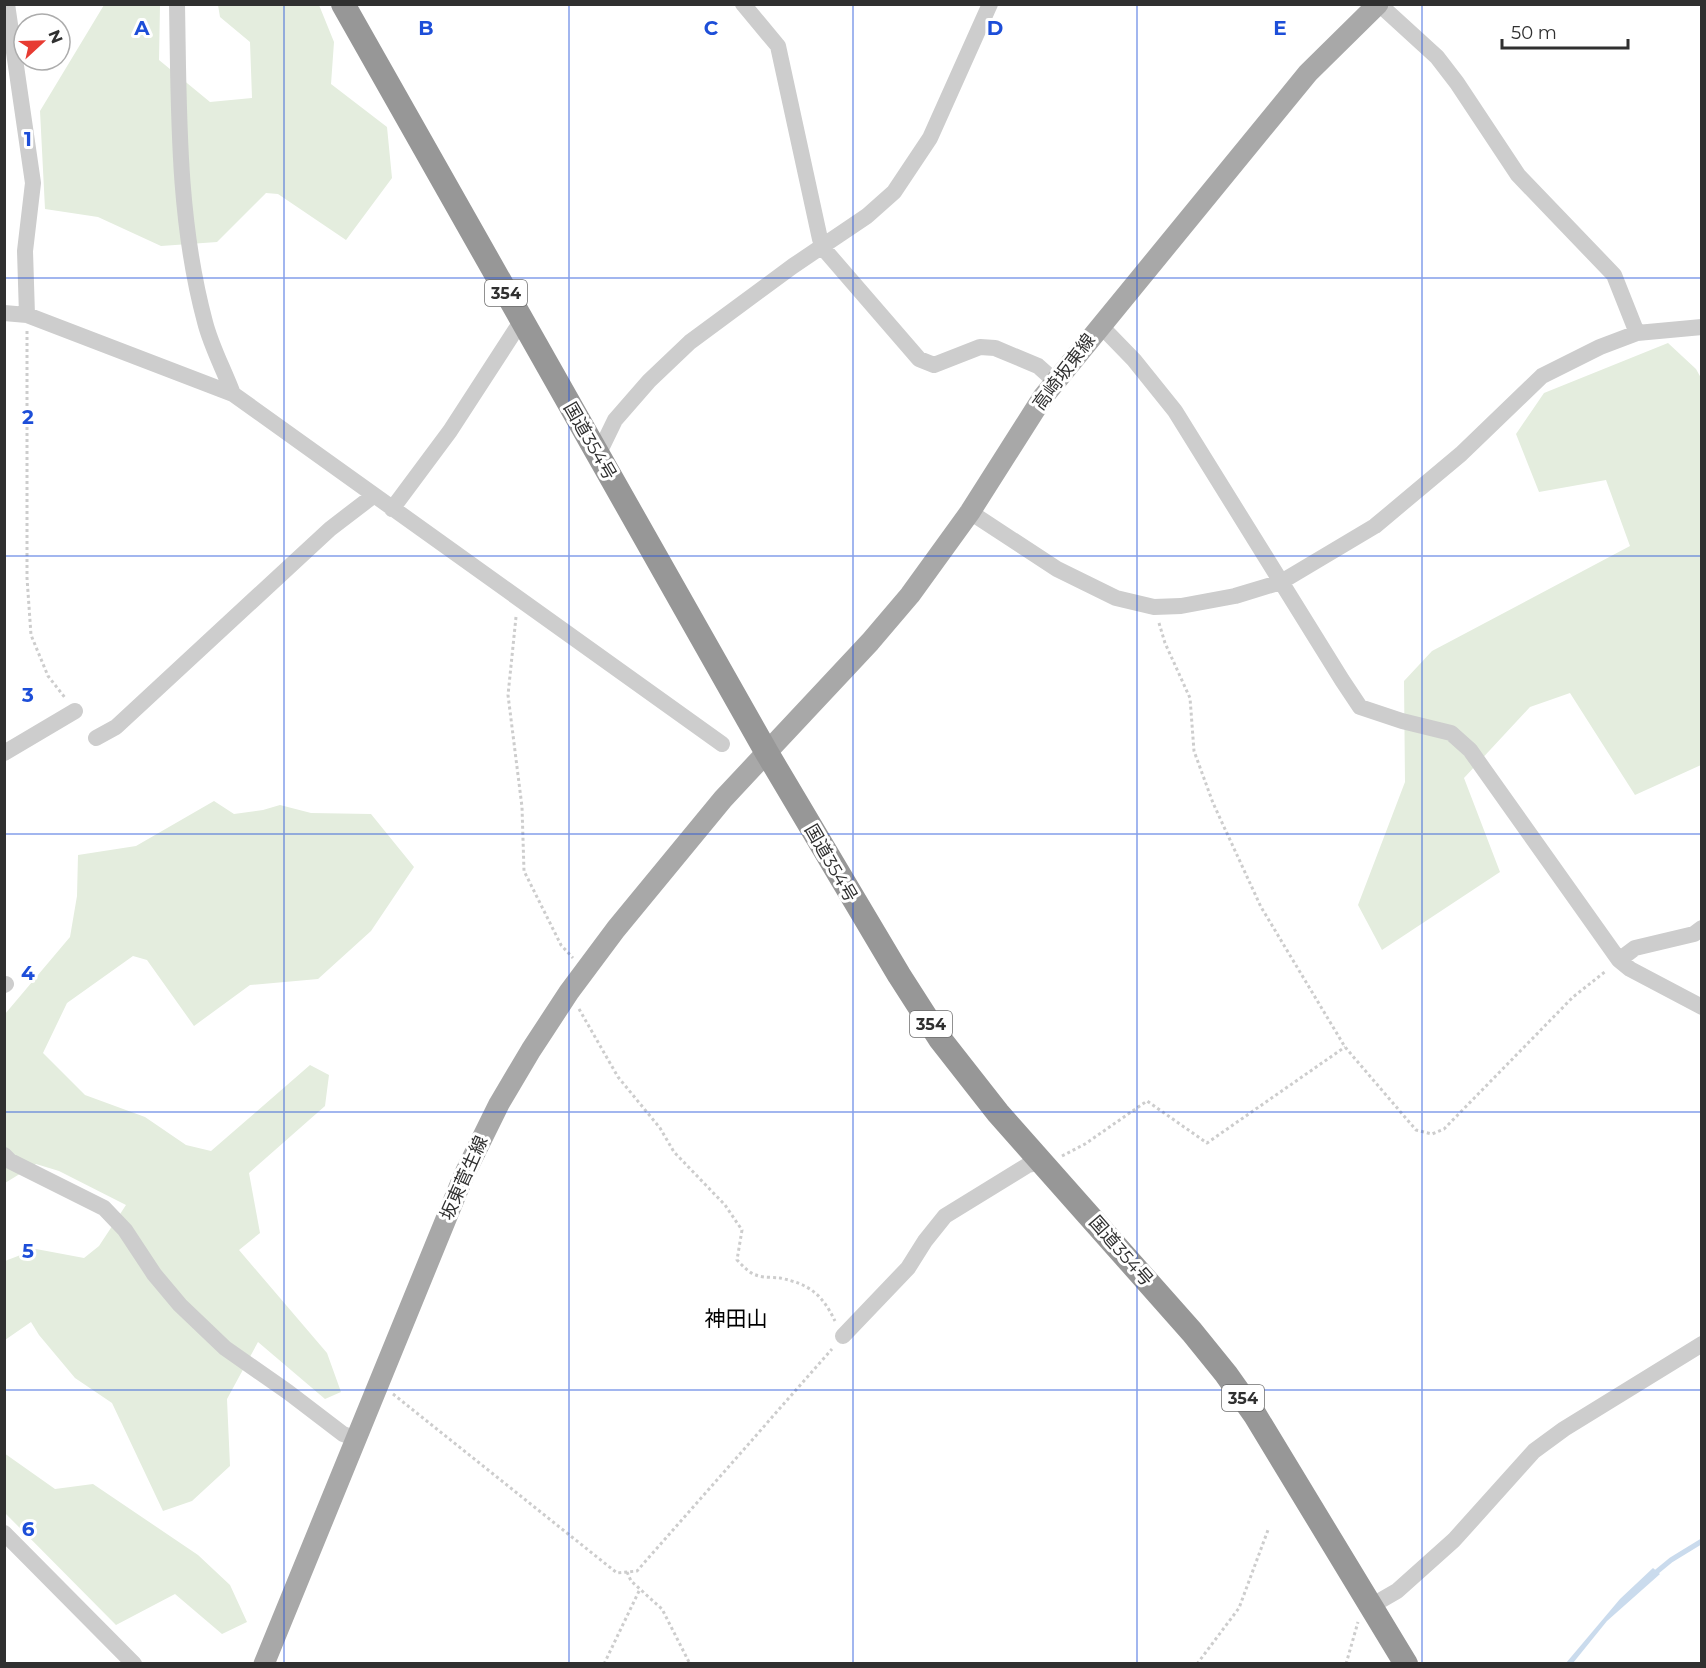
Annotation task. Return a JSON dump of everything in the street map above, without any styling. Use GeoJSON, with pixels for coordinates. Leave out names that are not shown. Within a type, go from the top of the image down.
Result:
{"type":"FeatureCollection","features":[{"type":"Feature","properties":{"kind":"highway","name":"国道354号"},"geometry":{"type":"LineString","coordinates":[[343,4],[767,753],[863,918],[940,1039],[998,1113],[1192,1332],[1226,1374],[1255,1415],[1406,1664]]}},
{"type":"Feature","properties":{"kind":"main road","name":"高崎坂東線"},"geometry":{"type":"LineString","coordinates":[[767,753],[870,642],[910,595],[970,512],[1043,397],[1100,325],[1308,73],[1379,4]]}},
{"type":"Feature","properties":{"kind":"main road","name":"坂東菅生線"},"geometry":{"type":"LineString","coordinates":[[264,1664],[357,1439],[377,1382],[464,1175],[504,1095],[584,971],[657,877],[767,753]]}},
{"type":"Feature","properties":{"kind":"street"},"geometry":{"type":"LineString","coordinates":[[7,4],[33,183],[25,250],[27,315]]}},
{"type":"Feature","properties":{"kind":"street"},"geometry":{"type":"LineString","coordinates":[[177,4],[182,185],[190,253],[205,324],[233,394]]}},
{"type":"Feature","properties":{"kind":"street"},"geometry":{"type":"LineString","coordinates":[[743,4],[778,46],[823,248],[919,359],[934,365],[980,347],[995,348],[1038,366],[1056,382]]}},
{"type":"Feature","properties":{"kind":"street"},"geometry":{"type":"LineString","coordinates":[[598,455],[615,420],[649,381],[690,342],[793,266],[823,248],[867,216],[894,192],[930,138],[990,4]]}},
{"type":"Feature","properties":{"kind":"street"},"geometry":{"type":"LineString","coordinates":[[1379,4],[1437,57],[1518,175],[1614,275],[1637,333]]}},
{"type":"Feature","properties":{"kind":"street"},"geometry":{"type":"LineString","coordinates":[[4,313],[27,315],[233,394],[722,744]]}},
{"type":"Feature","properties":{"kind":"street"},"geometry":{"type":"LineString","coordinates":[[392,509],[450,430],[522,321]]}},
{"type":"Feature","properties":{"kind":"street"},"geometry":{"type":"LineString","coordinates":[[1100,325],[1134,360],[1175,411],[1360,707],[1402,721],[1451,733],[1470,750],[1619,960],[1630,969],[1701,1007]]}},
{"type":"Feature","properties":{"kind":"street"},"geometry":{"type":"LineString","coordinates":[[970,512],[1057,569],[1116,598],[1154,607],[1181,606],[1235,596],[1281,582],[1375,526],[1461,454],[1542,376],[1599,347],[1637,333],[1701,327]]}},
{"type":"Feature","properties":{"kind":"street"},"geometry":{"type":"LineString","coordinates":[[96,738],[116,727],[330,529],[373,496]]}},
{"type":"Feature","properties":{"kind":"street"},"geometry":{"type":"LineString","coordinates":[[4,753],[75,711]]}},
{"type":"Feature","properties":{"kind":"street"},"geometry":{"type":"LineString","coordinates":[[1619,960],[1635,948],[1694,934],[1701,928]]}},
{"type":"Feature","properties":{"kind":"street"},"geometry":{"type":"LineString","coordinates":[[4,1155],[10,1161],[104,1208],[125,1230],[154,1274],[180,1305],[225,1348],[343,1434],[357,1439]]}},
{"type":"Feature","properties":{"kind":"street"},"geometry":{"type":"LineString","coordinates":[[843,1336],[908,1268],[925,1241],[945,1216],[1028,1165],[1042,1161]]}},
{"type":"Feature","properties":{"kind":"street"},"geometry":{"type":"LineString","coordinates":[[1371,1606],[1397,1591],[1454,1540],[1534,1451],[1564,1429],[1701,1344]]}},
{"type":"Feature","properties":{"kind":"street"},"geometry":{"type":"LineString","coordinates":[[4,1533],[134,1664]]}},
{"type":"Feature","properties":{"kind":"path"},"geometry":{"type":"LineString","coordinates":[[27,315],[27,567],[31,635],[48,676],[75,711]]}},
{"type":"Feature","properties":{"kind":"path"},"geometry":{"type":"LineString","coordinates":[[518,598],[508,695],[522,807],[524,871],[561,945],[584,971]]}},
{"type":"Feature","properties":{"kind":"path"},"geometry":{"type":"LineString","coordinates":[[1154,607],[1165,643],[1190,698],[1194,751],[1213,803],[1261,907],[1345,1047],[1416,1130],[1432,1134],[1444,1129],[1573,997],[1619,960]]}},
{"type":"Feature","properties":{"kind":"path"},"geometry":{"type":"LineString","coordinates":[[377,1382],[617,1573],[637,1571],[843,1336],[826,1304],[813,1291],[798,1283],[756,1275],[737,1260],[742,1230],[725,1205],[674,1152],[660,1128],[618,1077],[569,992]]}},
{"type":"Feature","properties":{"kind":"path"},"geometry":{"type":"LineString","coordinates":[[1042,1161],[1058,1158],[1085,1144],[1147,1101],[1207,1143],[1345,1047]]}},
{"type":"Feature","properties":{"kind":"path"},"geometry":{"type":"LineString","coordinates":[[1197,1664],[1239,1608],[1268,1530]]}},
{"type":"Feature","properties":{"kind":"path"},"geometry":{"type":"LineString","coordinates":[[627,1572],[631,1581],[662,1609],[690,1664]]}},
{"type":"Feature","properties":{"kind":"path"},"geometry":{"type":"LineString","coordinates":[[604,1664],[640,1589]]}},
{"type":"Feature","properties":{"kind":"path"},"geometry":{"type":"LineString","coordinates":[[1346,1664],[1358,1622],[1371,1606]]}},
{"type":"Feature","properties":{"kind":"green space"},"geometry":{"type":"Polygon","coordinates":[[[104,5],[160,5],[159,60],[210,102],[252,98],[250,42],[220,17],[218,5],[319,5],[334,42],[331,84],[387,127],[392,178],[346,240],[278,194],[266,193],[217,242],[161,246],[98,217],[45,209],[40,111],[64,72],[72,72],[72,58],[104,5]]]}},
{"type":"Feature","properties":{"kind":"green space"},"geometry":{"type":"Polygon","coordinates":[[[1668,343],[1696,369],[1701,378],[1701,765],[1635,795],[1570,693],[1530,707],[1464,778],[1500,872],[1382,950],[1358,905],[1405,782],[1404,681],[1432,651],[1630,546],[1606,480],[1539,492],[1516,434],[1544,393],[1668,343]]]}},
{"type":"Feature","properties":{"kind":"green space"},"geometry":{"type":"Polygon","coordinates":[[[214,801],[234,814],[280,805],[311,813],[371,814],[414,867],[371,931],[318,979],[250,985],[194,1026],[147,960],[133,956],[67,1003],[43,1053],[85,1095],[145,1117],[186,1145],[211,1151],[310,1065],[329,1075],[325,1106],[249,1173],[260,1233],[239,1250],[327,1353],[341,1392],[325,1399],[258,1342],[227,1399],[230,1466],[192,1501],[163,1511],[112,1403],[75,1378],[31,1322],[5,1340],[5,1261],[36,1249],[84,1258],[99,1246],[126,1205],[59,1171],[36,1164],[5,1183],[5,1014],[70,937],[77,896],[78,855],[136,846],[214,801]]]}},
{"type":"Feature","properties":{"kind":"green space"},"geometry":{"type":"Polygon","coordinates":[[[4,1453],[55,1489],[93,1484],[198,1555],[230,1585],[247,1622],[222,1634],[175,1594],[116,1625],[5,1513],[4,1453]]]}},
{"type":"Feature","properties":{"kind":"water"},"geometry":{"type":"Polygon","coordinates":[[[1653,1568],[1660,1574],[1607,1621],[1573,1663],[1566,1663],[1620,1599],[1653,1568]]]}},
{"type":"Feature","properties":{"kind":"waterway"},"geometry":{"type":"LineString","coordinates":[[1654,1574],[1671,1560],[1702,1541]]}},
{"type":"Feature","properties":{"kind":"district","name":"神田山"},"geometry":{"type":"Point","coordinates":[736,1319]}}]}
